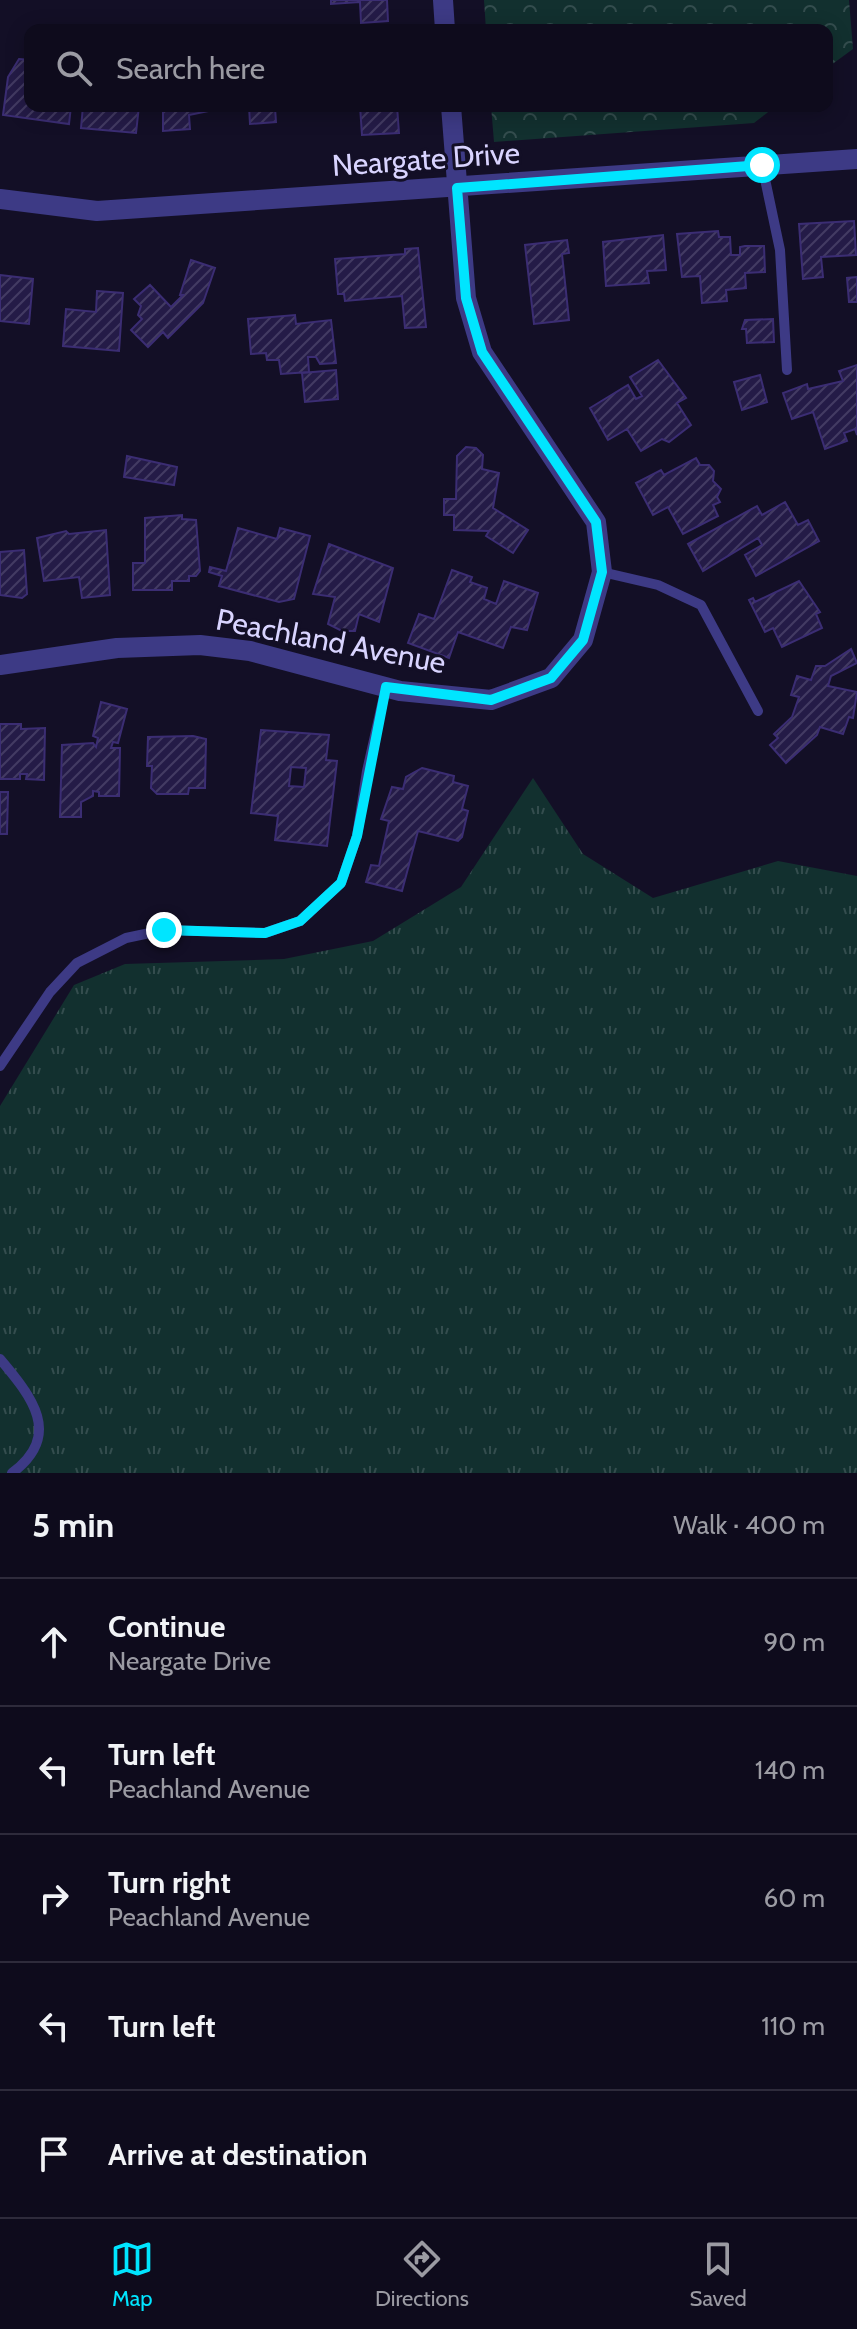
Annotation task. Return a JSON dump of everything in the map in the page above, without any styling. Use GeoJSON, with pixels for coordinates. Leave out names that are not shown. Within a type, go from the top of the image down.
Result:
{"type":"FeatureCollection","features":[{"type":"Feature","properties":{"kind":"street"},"geometry":{"type":"LineString","coordinates":[[443,0],[445,24]]}},
{"type":"Feature","properties":{"kind":"street","name":"Peachland Avenue"},"geometry":{"type":"LineString","coordinates":[[0,665],[117,648],[200,645],[250,651],[386,687],[491,700],[551,678],[583,640],[602,572],[596,522],[482,352],[466,298],[451,112]]}},
{"type":"Feature","properties":{"kind":"street","name":"Neargate Drive"},"geometry":{"type":"LineString","coordinates":[[0,199],[97,211],[857,159]]}},
{"type":"Feature","properties":{"kind":"lane"},"geometry":{"type":"LineString","coordinates":[[762,165],[780,250],[787,370]]}},
{"type":"Feature","properties":{"kind":"lane"},"geometry":{"type":"LineString","coordinates":[[602,572],[658,585],[701,605],[758,711]]}},
{"type":"Feature","properties":{"kind":"lane"},"geometry":{"type":"LineString","coordinates":[[0,1066],[50,992],[77,963],[126,938],[164,930],[265,933],[300,921],[341,883],[357,836],[386,687]]}},
{"type":"Feature","properties":{"kind":"lane"},"geometry":{"type":"LineString","coordinates":[[0,1359],[32,1397],[41,1434],[28,1461],[12,1473]]}},
{"type":"Feature","properties":{"kind":"green space"},"geometry":{"type":"Polygon","coordinates":[[[484,0],[849,0],[853,49],[833,64],[833,24],[486,24],[484,0]]]}},
{"type":"Feature","properties":{"kind":"green space"},"geometry":{"type":"Polygon","coordinates":[[[492,112],[768,112],[754,123],[494,142],[492,112]]]}},
{"type":"Feature","properties":{"kind":"green space"},"geometry":{"type":"Polygon","coordinates":[[[533,778],[583,854],[653,898],[778,861],[857,876],[857,1473],[0,1473],[0,1106],[74,985],[125,964],[284,959],[373,941],[461,887],[533,778]]]}},
{"type":"Feature","properties":{"kind":"building"},"geometry":{"type":"Polygon","coordinates":[[[331,0],[387,0],[388,21],[361,23],[360,2],[331,4],[331,0]]]}},
{"type":"Feature","properties":{"kind":"building"},"geometry":{"type":"Polygon","coordinates":[[[19,59],[24,59],[24,112],[70,112],[69,124],[3,115],[8,77],[19,59]]]}},
{"type":"Feature","properties":{"kind":"building"},"geometry":{"type":"Polygon","coordinates":[[[82,112],[138,112],[136,133],[81,128],[82,112]]]}},
{"type":"Feature","properties":{"kind":"building"},"geometry":{"type":"Polygon","coordinates":[[[163,112],[204,112],[189,115],[190,129],[163,131],[163,112]]]}},
{"type":"Feature","properties":{"kind":"building"},"geometry":{"type":"Polygon","coordinates":[[[249,112],[275,112],[276,122],[250,124],[249,112]]]}},
{"type":"Feature","properties":{"kind":"building"},"geometry":{"type":"Polygon","coordinates":[[[360,112],[397,112],[399,133],[362,135],[360,112]]]}},
{"type":"Feature","properties":{"kind":"building"},"geometry":{"type":"Polygon","coordinates":[[[854,221],[856,255],[821,257],[823,277],[803,279],[799,224],[854,221]]]}},
{"type":"Feature","properties":{"kind":"building"},"geometry":{"type":"Polygon","coordinates":[[[718,231],[719,237],[730,237],[731,255],[740,255],[740,247],[764,246],[765,272],[745,273],[746,288],[726,290],[727,301],[702,303],[700,276],[682,277],[677,234],[718,231]]]}},
{"type":"Feature","properties":{"kind":"building"},"geometry":{"type":"Polygon","coordinates":[[[663,235],[666,270],[647,271],[649,283],[606,286],[603,242],[663,235]]]}},
{"type":"Feature","properties":{"kind":"building"},"geometry":{"type":"Polygon","coordinates":[[[567,240],[569,253],[562,254],[569,320],[534,324],[525,245],[567,240]]]}},
{"type":"Feature","properties":{"kind":"building"},"geometry":{"type":"Polygon","coordinates":[[[418,248],[426,327],[405,328],[402,296],[345,301],[344,294],[338,294],[335,259],[405,254],[405,249],[418,248]]]}},
{"type":"Feature","properties":{"kind":"building"},"geometry":{"type":"Polygon","coordinates":[[[191,260],[215,268],[203,303],[168,338],[163,332],[148,347],[131,330],[142,319],[138,315],[141,306],[134,299],[150,285],[171,307],[183,295],[180,295],[191,260]]]}},
{"type":"Feature","properties":{"kind":"building"},"geometry":{"type":"Polygon","coordinates":[[[0,275],[33,279],[29,324],[0,321],[0,275]]]}},
{"type":"Feature","properties":{"kind":"building"},"geometry":{"type":"Polygon","coordinates":[[[857,277],[857,302],[849,302],[847,278],[857,277]]]}},
{"type":"Feature","properties":{"kind":"building"},"geometry":{"type":"Polygon","coordinates":[[[97,291],[123,293],[119,351],[63,346],[66,309],[96,312],[97,291]]]}},
{"type":"Feature","properties":{"kind":"building"},"geometry":{"type":"Polygon","coordinates":[[[295,315],[296,324],[331,320],[336,363],[320,364],[316,357],[308,357],[309,372],[281,374],[279,360],[267,360],[266,353],[251,354],[248,319],[295,315]]]}},
{"type":"Feature","properties":{"kind":"building"},"geometry":{"type":"Polygon","coordinates":[[[773,319],[774,342],[747,343],[746,329],[742,329],[745,320],[773,319]]]}},
{"type":"Feature","properties":{"kind":"building"},"geometry":{"type":"Polygon","coordinates":[[[658,360],[686,398],[677,403],[691,425],[669,442],[662,439],[641,451],[627,429],[608,440],[590,408],[628,385],[636,399],[642,396],[630,377],[658,360]]]}},
{"type":"Feature","properties":{"kind":"building"},"geometry":{"type":"Polygon","coordinates":[[[857,365],[857,435],[855,429],[844,433],[847,441],[825,449],[813,412],[792,419],[783,393],[807,384],[808,389],[843,381],[839,371],[857,365]]]}},
{"type":"Feature","properties":{"kind":"building"},"geometry":{"type":"Polygon","coordinates":[[[336,370],[338,399],[305,402],[302,373],[336,370]]]}},
{"type":"Feature","properties":{"kind":"building"},"geometry":{"type":"Polygon","coordinates":[[[760,375],[767,402],[742,410],[734,382],[760,375]]]}},
{"type":"Feature","properties":{"kind":"building"},"geometry":{"type":"Polygon","coordinates":[[[466,447],[476,448],[483,455],[482,469],[499,473],[493,508],[528,530],[513,553],[486,536],[489,531],[454,530],[454,515],[444,515],[444,499],[456,499],[457,456],[466,447]]]}},
{"type":"Feature","properties":{"kind":"building"},"geometry":{"type":"Polygon","coordinates":[[[127,456],[177,467],[174,485],[124,477],[127,456]]]}},
{"type":"Feature","properties":{"kind":"building"},"geometry":{"type":"Polygon","coordinates":[[[696,458],[700,465],[709,465],[714,471],[713,481],[721,489],[717,497],[720,502],[713,505],[718,516],[683,534],[668,507],[653,515],[636,483],[661,470],[664,475],[696,458]]]}},
{"type":"Feature","properties":{"kind":"building"},"geometry":{"type":"Polygon","coordinates":[[[785,502],[798,525],[808,520],[819,541],[756,576],[745,555],[762,545],[758,538],[703,571],[688,544],[757,506],[762,515],[785,502]]]}},
{"type":"Feature","properties":{"kind":"building"},"geometry":{"type":"Polygon","coordinates":[[[182,515],[182,519],[196,520],[200,571],[196,576],[189,576],[189,581],[172,581],[172,590],[133,590],[133,563],[145,563],[145,518],[182,515]]]}},
{"type":"Feature","properties":{"kind":"building"},"geometry":{"type":"Polygon","coordinates":[[[238,528],[277,539],[280,528],[310,536],[294,599],[279,602],[219,586],[222,576],[209,572],[210,567],[226,571],[238,528]]]}},
{"type":"Feature","properties":{"kind":"building"},"geometry":{"type":"Polygon","coordinates":[[[106,530],[110,595],[82,598],[79,577],[44,581],[37,538],[66,531],[69,534],[106,530]]]}},
{"type":"Feature","properties":{"kind":"building"},"geometry":{"type":"Polygon","coordinates":[[[329,544],[393,568],[379,622],[359,614],[355,631],[342,631],[328,624],[335,597],[313,594],[329,544]]]}},
{"type":"Feature","properties":{"kind":"building"},"geometry":{"type":"Polygon","coordinates":[[[24,550],[27,594],[22,598],[0,595],[0,552],[24,550]]]}},
{"type":"Feature","properties":{"kind":"building"},"geometry":{"type":"Polygon","coordinates":[[[452,570],[472,577],[470,582],[487,588],[484,599],[496,604],[504,581],[538,593],[527,630],[511,627],[503,648],[458,632],[449,658],[408,643],[419,614],[434,619],[452,570]]]}},
{"type":"Feature","properties":{"kind":"building"},"geometry":{"type":"Polygon","coordinates":[[[799,581],[820,612],[816,614],[822,628],[782,647],[773,628],[765,632],[749,600],[753,598],[755,602],[799,581]]]}},
{"type":"Feature","properties":{"kind":"building"},"geometry":{"type":"Polygon","coordinates":[[[851,649],[857,663],[831,676],[828,686],[857,692],[853,718],[849,717],[843,734],[820,727],[817,735],[786,763],[770,745],[778,738],[774,734],[792,717],[799,697],[791,695],[797,676],[811,680],[816,666],[825,666],[851,649]]]}},
{"type":"Feature","properties":{"kind":"building"},"geometry":{"type":"Polygon","coordinates":[[[101,702],[127,709],[118,743],[113,742],[111,748],[120,748],[119,796],[99,796],[99,792],[93,791],[93,796],[81,802],[81,817],[60,817],[62,745],[93,743],[96,747],[98,738],[93,736],[101,702]]]}},
{"type":"Feature","properties":{"kind":"building"},"geometry":{"type":"Polygon","coordinates":[[[0,724],[21,724],[21,729],[45,728],[44,780],[26,779],[27,774],[20,774],[20,779],[0,779],[0,724]]]}},
{"type":"Feature","properties":{"kind":"building"},"geometry":{"type":"Polygon","coordinates":[[[261,730],[329,735],[326,760],[337,761],[327,846],[275,840],[278,816],[251,813],[261,730]],[[291,767],[289,786],[304,787],[306,768],[291,767]]]}},
{"type":"Feature","properties":{"kind":"building"},"geometry":{"type":"Polygon","coordinates":[[[193,736],[206,739],[205,788],[189,788],[188,794],[157,794],[151,788],[152,766],[147,766],[148,737],[193,736]]]}},
{"type":"Feature","properties":{"kind":"building"},"geometry":{"type":"Polygon","coordinates":[[[422,768],[454,776],[453,782],[468,786],[462,809],[468,811],[462,837],[458,841],[418,831],[402,891],[366,882],[371,865],[379,866],[389,821],[381,819],[392,787],[403,789],[406,777],[422,768]]]}},
{"type":"Feature","properties":{"kind":"building"},"geometry":{"type":"Polygon","coordinates":[[[0,792],[8,792],[7,834],[0,834],[0,792]]]}},
{"type":"Feature","properties":{"kind":"route"},"geometry":{"type":"LineString","coordinates":[[164,930],[265,933],[300,921],[341,883],[357,836],[367,771],[386,687],[491,700],[551,678],[583,640],[602,572],[596,522],[482,352],[466,298],[457,188],[762,165]]}}]}
